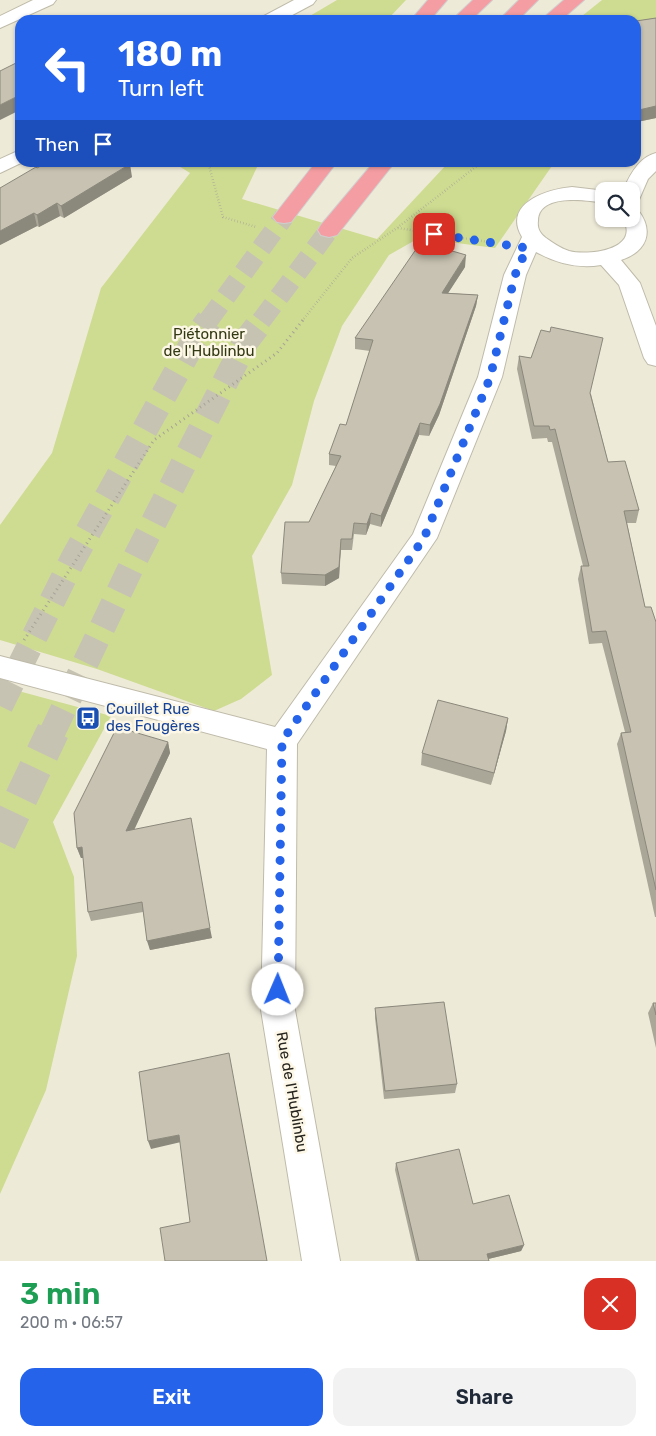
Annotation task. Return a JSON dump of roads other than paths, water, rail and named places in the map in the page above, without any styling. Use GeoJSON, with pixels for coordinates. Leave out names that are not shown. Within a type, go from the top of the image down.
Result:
{"type":"FeatureCollection","features":[{"type":"Feature","properties":{"kind":"highway"},"geometry":{"type":"LineString","coordinates":[[424,15],[438,0]]}},
{"type":"Feature","properties":{"kind":"highway"},"geometry":{"type":"LineString","coordinates":[[466,15],[483,0]]}},
{"type":"Feature","properties":{"kind":"highway"},"geometry":{"type":"LineString","coordinates":[[513,15],[529,0]]}},
{"type":"Feature","properties":{"kind":"highway"},"geometry":{"type":"LineString","coordinates":[[556,15],[575,0]]}},
{"type":"Feature","properties":{"kind":"highway"},"geometry":{"type":"LineString","coordinates":[[308,167],[309,184]]}},
{"type":"Feature","properties":{"kind":"highway"},"geometry":{"type":"LineString","coordinates":[[284,217],[323,167]]}},
{"type":"Feature","properties":{"kind":"highway"},"geometry":{"type":"LineString","coordinates":[[329,230],[381,167]]}},
{"type":"Feature","properties":{"kind":"street"},"geometry":{"type":"LineString","coordinates":[[17,15],[48,0]]}},
{"type":"Feature","properties":{"kind":"street"},"geometry":{"type":"LineString","coordinates":[[279,15],[307,0]]}},
{"type":"Feature","properties":{"kind":"street"},"geometry":{"type":"LineString","coordinates":[[0,23],[15,16]]}},
{"type":"Feature","properties":{"kind":"street"},"geometry":{"type":"LineString","coordinates":[[0,167],[15,159]]}},
{"type":"Feature","properties":{"kind":"street"},"geometry":{"type":"LineString","coordinates":[[641,160],[656,159]]}},
{"type":"Feature","properties":{"kind":"street"},"geometry":{"type":"LineString","coordinates":[[638,182],[656,159]]}},
{"type":"Feature","properties":{"kind":"street"},"geometry":{"type":"LineString","coordinates":[[3,668],[282,741],[424,538],[490,378],[515,275],[529,243],[526,224],[533,207],[540,201],[556,194],[568,192],[595,195]]}},
{"type":"Feature","properties":{"kind":"street"},"geometry":{"type":"LineString","coordinates":[[529,243],[542,246],[558,255],[591,260],[607,258],[626,251],[642,227]]}},
{"type":"Feature","properties":{"kind":"street"},"geometry":{"type":"LineString","coordinates":[[607,258],[629,284],[656,358]]}},
{"type":"Feature","properties":{"kind":"street","name":"Rue de l'Hublinbu"},"geometry":{"type":"LineString","coordinates":[[282,741],[278,1010],[321,1261]]}},
{"type":"Feature","properties":{"kind":"tunnel"},"geometry":{"type":"LineString","coordinates":[[208,321],[284,217]]}},
{"type":"Feature","properties":{"kind":"tunnel"},"geometry":{"type":"LineString","coordinates":[[261,321],[329,230]]}},
{"type":"Feature","properties":{"kind":"tunnel"},"geometry":{"type":"LineString","coordinates":[[0,706],[73,559],[195,339],[209,320]]}},
{"type":"Feature","properties":{"kind":"tunnel"},"geometry":{"type":"LineString","coordinates":[[52,733],[133,563],[246,341],[262,320]]}},
{"type":"Feature","properties":{"kind":"tunnel"},"geometry":{"type":"LineString","coordinates":[[0,842],[53,731]]}},
{"type":"Feature","properties":{"kind":"place","name":"Couillet Rue des Fougères"},"geometry":{"type":"Point","coordinates":[88,718]}},
{"type":"Feature","properties":{"kind":"park label","name":"Piétonnier de l'Hublinbu"},"geometry":{"type":"Point","coordinates":[209,342]}}]}
